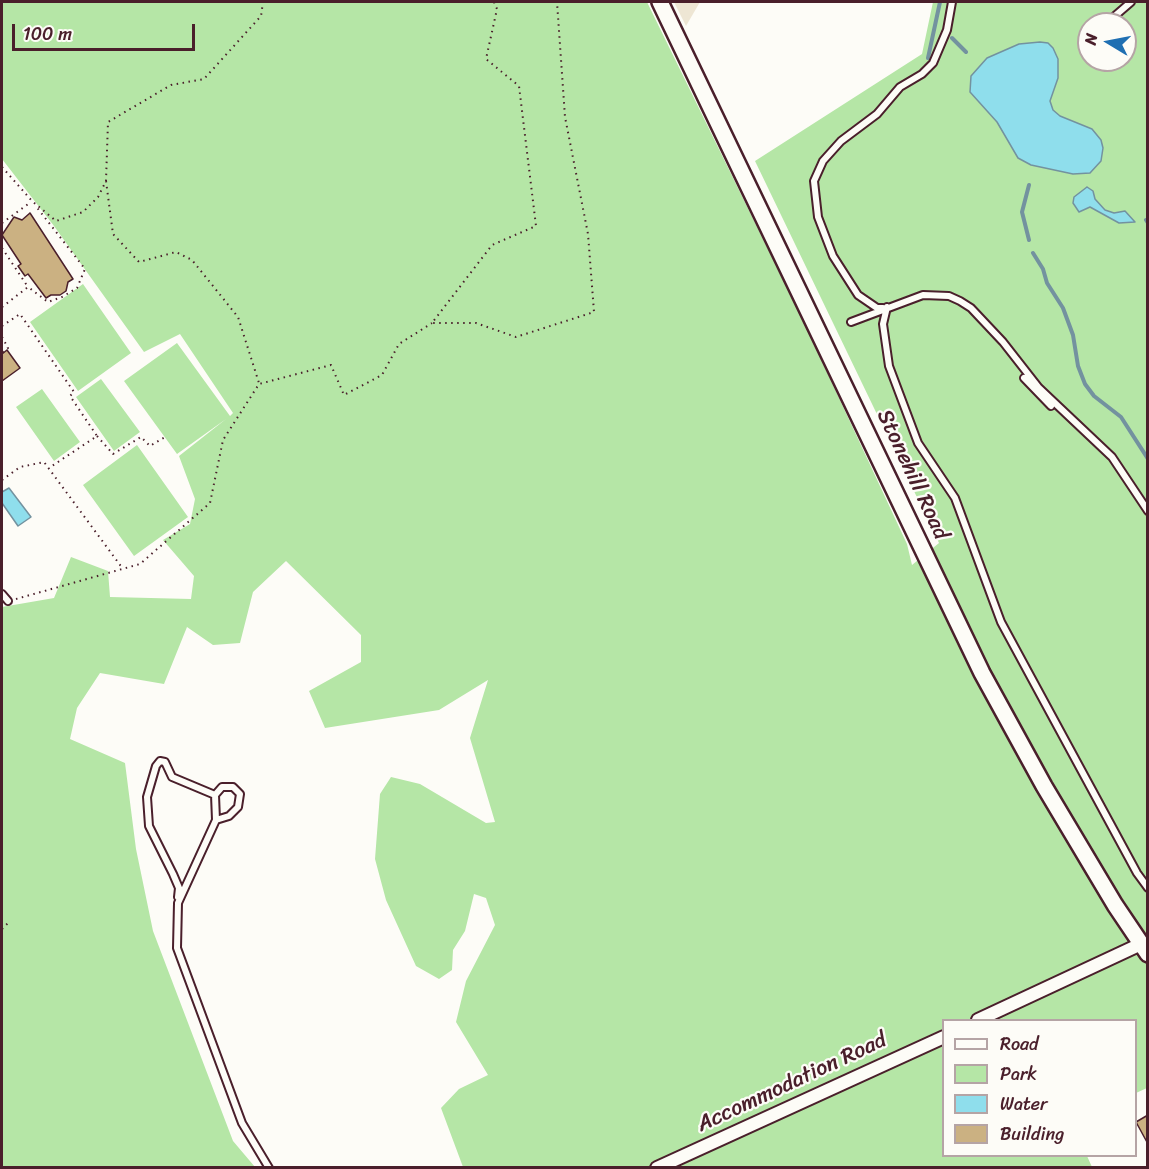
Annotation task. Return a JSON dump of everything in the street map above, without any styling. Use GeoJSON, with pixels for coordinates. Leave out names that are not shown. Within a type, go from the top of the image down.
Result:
{"type":"FeatureCollection","features":[{"type":"Feature","properties":{"kind":"street","name":"Stonehill Road"},"geometry":{"type":"LineString","coordinates":[[660,2],[982,673],[1044,786],[1144,949]]}},
{"type":"Feature","properties":{"kind":"street"},"geometry":{"type":"LineString","coordinates":[[980,1019],[1144,949]]}},
{"type":"Feature","properties":{"kind":"street","name":"Accommodation Road"},"geometry":{"type":"LineString","coordinates":[[657,1167],[942,1037]]}},
{"type":"Feature","properties":{"kind":"lane"},"geometry":{"type":"LineString","coordinates":[[887,307],[877,308],[858,295],[832,255],[818,217],[814,181],[823,160],[841,141],[877,114],[900,87],[922,74],[933,63],[947,30],[952,2]]}},
{"type":"Feature","properties":{"kind":"lane"},"geometry":{"type":"LineString","coordinates":[[1119,12],[1131,2]]}},
{"type":"Feature","properties":{"kind":"lane"},"geometry":{"type":"LineString","coordinates":[[851,322],[912,297],[936,295],[960,300],[971,308],[1039,388],[1112,457],[1148,511]]}},
{"type":"Feature","properties":{"kind":"lane"},"geometry":{"type":"LineString","coordinates":[[887,307],[883,324],[889,366],[918,443],[955,498],[1001,622],[1137,873],[1148,888]]}},
{"type":"Feature","properties":{"kind":"lane"},"geometry":{"type":"LineString","coordinates":[[1024,378],[1051,406]]}},
{"type":"Feature","properties":{"kind":"lane"},"geometry":{"type":"LineString","coordinates":[[2,594],[8,601]]}},
{"type":"Feature","properties":{"kind":"lane"},"geometry":{"type":"LineString","coordinates":[[215,795],[172,777],[165,762],[160,761],[156,766],[147,797],[149,826],[179,888],[177,948],[242,1123],[269,1167]]}},
{"type":"Feature","properties":{"kind":"lane"},"geometry":{"type":"LineString","coordinates":[[178,903],[216,820],[215,795],[222,787],[238,789],[240,794],[238,807],[234,813],[216,820]]}},
{"type":"Feature","properties":{"kind":"path"},"geometry":{"type":"LineString","coordinates":[[259,384],[238,317],[192,260],[176,252],[139,262],[113,234],[106,181],[108,122],[171,85],[204,79],[261,15],[263,2]]}},
{"type":"Feature","properties":{"kind":"path"},"geometry":{"type":"LineString","coordinates":[[8,601],[140,564],[210,503],[223,440],[259,384],[331,364],[344,395],[382,375],[399,344],[432,323],[492,245],[536,226],[519,86],[486,59],[497,9],[494,2]]}},
{"type":"Feature","properties":{"kind":"path"},"geometry":{"type":"LineString","coordinates":[[432,323],[476,323],[516,337],[594,312],[588,234],[565,117],[556,2]]}},
{"type":"Feature","properties":{"kind":"path"},"geometry":{"type":"LineString","coordinates":[[2,167],[32,201],[84,269],[77,288],[48,302],[28,287],[2,248]]}},
{"type":"Feature","properties":{"kind":"path"},"geometry":{"type":"LineString","coordinates":[[32,201],[56,221],[83,212],[98,197],[106,181]]}},
{"type":"Feature","properties":{"kind":"path"},"geometry":{"type":"LineString","coordinates":[[2,223],[32,201]]}},
{"type":"Feature","properties":{"kind":"path"},"geometry":{"type":"LineString","coordinates":[[2,307],[28,287]]}},
{"type":"Feature","properties":{"kind":"path"},"geometry":{"type":"LineString","coordinates":[[2,326],[20,314],[74,392],[70,396],[97,436],[113,454],[141,437],[150,446],[165,437]]}},
{"type":"Feature","properties":{"kind":"path"},"geometry":{"type":"LineString","coordinates":[[2,337],[8,348],[2,352]]}},
{"type":"Feature","properties":{"kind":"path"},"geometry":{"type":"LineString","coordinates":[[49,468],[97,436]]}},
{"type":"Feature","properties":{"kind":"path"},"geometry":{"type":"LineString","coordinates":[[2,480],[20,467],[44,462],[123,569]]}},
{"type":"Feature","properties":{"kind":"path"},"geometry":{"type":"LineString","coordinates":[[2,929],[8,923]]}},
{"type":"Feature","properties":{"kind":"shaded area"},"geometry":{"type":"Polygon","coordinates":[[[674,2],[700,2],[686,26],[674,2]]]}},
{"type":"Feature","properties":{"kind":"green space"},"geometry":{"type":"Polygon","coordinates":[[[2,2],[647,2],[805,325],[907,544],[912,565],[939,543],[755,161],[922,54],[933,2],[1147,2],[1147,1088],[1137,1093],[1137,1019],[942,1019],[942,1157],[1087,1157],[1092,1167],[463,1167],[441,1108],[459,1089],[488,1075],[456,1022],[466,981],[495,925],[486,898],[474,894],[465,931],[453,950],[452,970],[439,979],[416,966],[386,900],[375,859],[380,794],[391,777],[420,784],[486,823],[495,822],[470,738],[488,680],[439,710],[325,728],[309,691],[361,662],[361,635],[286,561],[253,592],[240,643],[213,645],[187,627],[164,684],[100,673],[77,708],[70,739],[125,763],[136,849],[153,931],[233,1141],[255,1167],[2,1167],[2,607],[54,598],[71,557],[108,571],[110,597],[191,599],[194,576],[163,540],[190,524],[195,499],[179,456],[226,419],[177,454],[124,381],[177,343],[230,416],[233,413],[180,334],[144,352],[54,226],[2,159],[2,2]]]}},
{"type":"Feature","properties":{"kind":"green space"},"geometry":{"type":"Polygon","coordinates":[[[83,284],[131,353],[78,391],[30,322],[83,284]]]}},
{"type":"Feature","properties":{"kind":"green space"},"geometry":{"type":"Polygon","coordinates":[[[101,379],[140,432],[114,451],[76,397],[101,379]]]}},
{"type":"Feature","properties":{"kind":"green space"},"geometry":{"type":"Polygon","coordinates":[[[42,389],[80,442],[54,461],[16,407],[42,389]]]}},
{"type":"Feature","properties":{"kind":"green space"},"geometry":{"type":"Polygon","coordinates":[[[137,445],[188,517],[134,556],[83,485],[137,445]]]}},
{"type":"Feature","properties":{"kind":"water"},"geometry":{"type":"Polygon","coordinates":[[[1048,43],[1058,59],[1058,78],[1050,101],[1053,110],[1060,116],[1092,129],[1101,140],[1103,148],[1101,161],[1090,173],[1073,174],[1031,165],[1018,158],[997,122],[970,92],[971,76],[987,58],[1019,44],[1048,43]]]}},
{"type":"Feature","properties":{"kind":"water"},"geometry":{"type":"Polygon","coordinates":[[[1087,187],[1093,191],[1095,199],[1105,210],[1114,213],[1125,211],[1135,222],[1119,223],[1090,207],[1079,212],[1073,203],[1074,197],[1087,187]]]}},
{"type":"Feature","properties":{"kind":"water"},"geometry":{"type":"Polygon","coordinates":[[[9,488],[31,517],[18,526],[2,503],[2,492],[9,488]]]}},
{"type":"Feature","properties":{"kind":"building"},"geometry":{"type":"Polygon","coordinates":[[[30,213],[73,279],[68,282],[66,291],[60,295],[51,295],[46,298],[28,274],[25,276],[18,266],[21,264],[2,235],[14,217],[22,220],[30,213]]]}},
{"type":"Feature","properties":{"kind":"building"},"geometry":{"type":"Polygon","coordinates":[[[7,350],[20,368],[2,381],[2,354],[7,350]]]}},
{"type":"Feature","properties":{"kind":"building"},"geometry":{"type":"Polygon","coordinates":[[[1148,1115],[1148,1144],[1137,1124],[1137,1121],[1148,1115]]]}},
{"type":"Feature","properties":{"kind":"waterway"},"geometry":{"type":"LineString","coordinates":[[928,58],[940,2]]}},
{"type":"Feature","properties":{"kind":"waterway"},"geometry":{"type":"LineString","coordinates":[[952,38],[966,52]]}},
{"type":"Feature","properties":{"kind":"waterway"},"geometry":{"type":"LineString","coordinates":[[1029,185],[1022,212],[1029,240]]}},
{"type":"Feature","properties":{"kind":"waterway"},"geometry":{"type":"LineString","coordinates":[[1033,253],[1043,269],[1047,283],[1063,308],[1073,335],[1078,366],[1085,384],[1094,396],[1121,417],[1148,459]]}}]}
